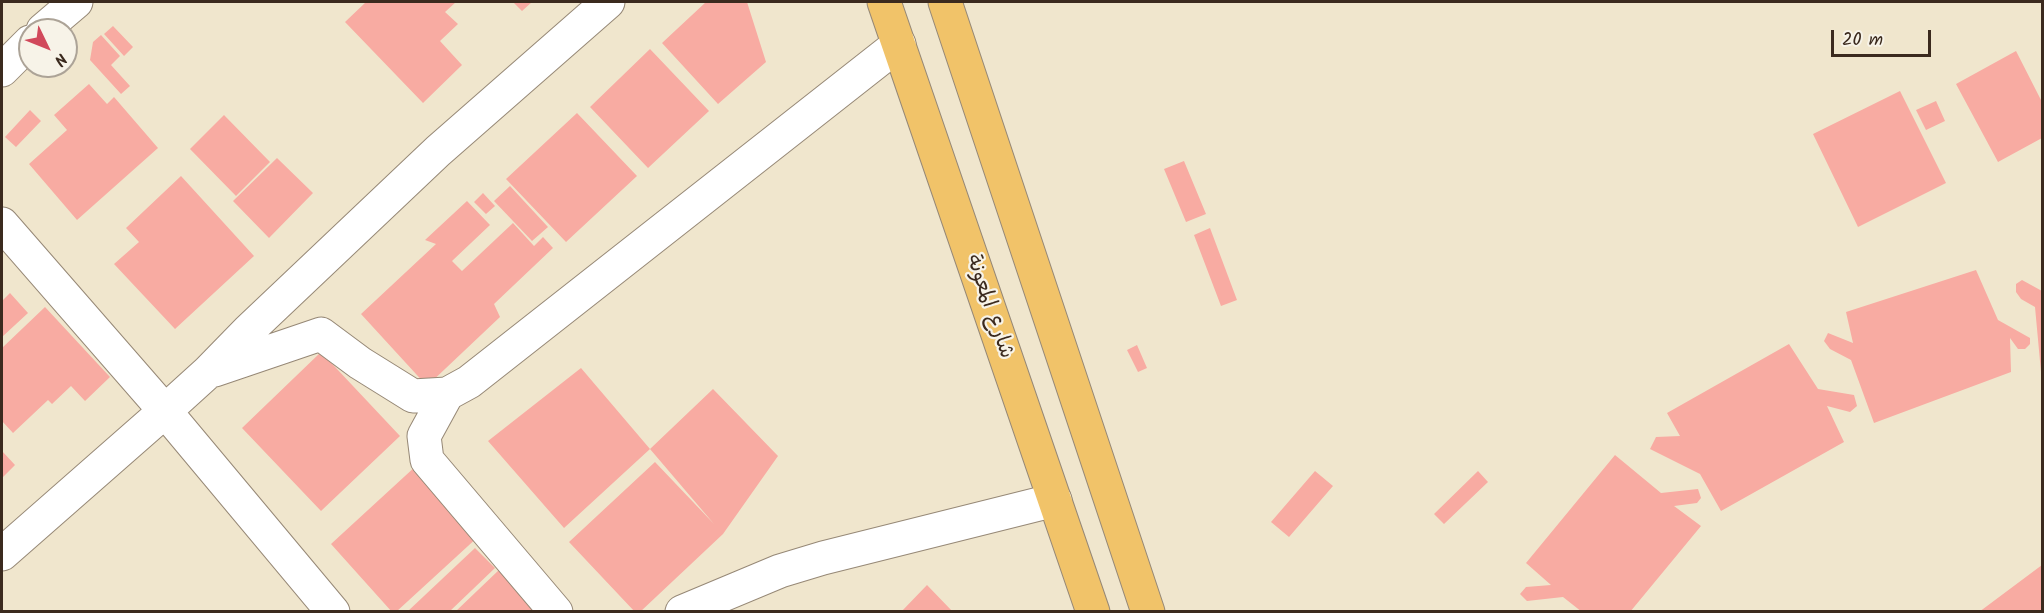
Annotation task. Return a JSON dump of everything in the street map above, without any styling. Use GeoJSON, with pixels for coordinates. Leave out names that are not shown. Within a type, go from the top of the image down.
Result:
{"type":"FeatureCollection","features":[{"type":"Feature","properties":{"kind":"highway","name":"شارع المعونة"},"geometry":{"type":"LineString","coordinates":[[884,2],[1093,612]]}},
{"type":"Feature","properties":{"kind":"highway"},"geometry":{"type":"LineString","coordinates":[[945,2],[1148,612]]}},
{"type":"Feature","properties":{"kind":"street"},"geometry":{"type":"LineString","coordinates":[[57,18],[76,2]]}},
{"type":"Feature","properties":{"kind":"street"},"geometry":{"type":"LineString","coordinates":[[2,554],[208,372],[438,151],[608,2]]}},
{"type":"Feature","properties":{"kind":"street"},"geometry":{"type":"LineString","coordinates":[[208,372],[321,334],[360,363],[413,396],[447,394],[469,382],[899,44]]}},
{"type":"Feature","properties":{"kind":"street"},"geometry":{"type":"LineString","coordinates":[[2,70],[18,54]]}},
{"type":"Feature","properties":{"kind":"street"},"geometry":{"type":"LineString","coordinates":[[2,224],[165,411],[333,612]]}},
{"type":"Feature","properties":{"kind":"street"},"geometry":{"type":"LineString","coordinates":[[447,394],[424,436],[427,460],[556,612]]}},
{"type":"Feature","properties":{"kind":"street"},"geometry":{"type":"LineString","coordinates":[[682,612],[780,572],[823,558],[1055,500]]}},
{"type":"Feature","properties":{"kind":"building"},"geometry":{"type":"Polygon","coordinates":[[[366,2],[456,2],[445,12],[458,24],[440,41],[462,65],[423,103],[345,22],[366,2]]]}},
{"type":"Feature","properties":{"kind":"building"},"geometry":{"type":"Polygon","coordinates":[[[513,2],[532,2],[522,11],[513,2]]]}},
{"type":"Feature","properties":{"kind":"building"},"geometry":{"type":"Polygon","coordinates":[[[706,2],[747,2],[766,62],[718,104],[662,43],[706,2]]]}},
{"type":"Feature","properties":{"kind":"building"},"geometry":{"type":"Polygon","coordinates":[[[113,26],[133,47],[124,56],[104,34],[113,26]]]}},
{"type":"Feature","properties":{"kind":"building"},"geometry":{"type":"Polygon","coordinates":[[[101,35],[120,56],[111,65],[130,86],[121,94],[90,60],[93,42],[101,35]]]}},
{"type":"Feature","properties":{"kind":"building"},"geometry":{"type":"Polygon","coordinates":[[[650,49],[709,111],[648,168],[590,107],[650,49]]]}},
{"type":"Feature","properties":{"kind":"building"},"geometry":{"type":"Polygon","coordinates":[[[2016,51],[2042,102],[2042,138],[1998,162],[1956,84],[2016,51]]]}},
{"type":"Feature","properties":{"kind":"building"},"geometry":{"type":"Polygon","coordinates":[[[89,84],[107,104],[114,97],[158,148],[77,220],[29,164],[67,130],[54,115],[89,84]]]}},
{"type":"Feature","properties":{"kind":"building"},"geometry":{"type":"Polygon","coordinates":[[[1900,91],[1946,183],[1858,227],[1813,134],[1900,91]]]}},
{"type":"Feature","properties":{"kind":"building"},"geometry":{"type":"Polygon","coordinates":[[[1936,101],[1945,121],[1926,130],[1916,110],[1936,101]]]}},
{"type":"Feature","properties":{"kind":"building"},"geometry":{"type":"Polygon","coordinates":[[[30,110],[41,121],[16,147],[5,137],[30,110]]]}},
{"type":"Feature","properties":{"kind":"building"},"geometry":{"type":"Polygon","coordinates":[[[577,113],[637,176],[566,242],[506,179],[577,113]]]}},
{"type":"Feature","properties":{"kind":"building"},"geometry":{"type":"Polygon","coordinates":[[[224,115],[270,162],[236,196],[190,149],[224,115]]]}},
{"type":"Feature","properties":{"kind":"building"},"geometry":{"type":"Polygon","coordinates":[[[277,158],[313,193],[269,238],[233,201],[277,158]]]}},
{"type":"Feature","properties":{"kind":"building"},"geometry":{"type":"Polygon","coordinates":[[[1184,161],[1206,214],[1186,222],[1164,169],[1184,161]]]}},
{"type":"Feature","properties":{"kind":"building"},"geometry":{"type":"Polygon","coordinates":[[[181,176],[254,256],[175,329],[114,264],[139,242],[126,228],[181,176]]]}},
{"type":"Feature","properties":{"kind":"building"},"geometry":{"type":"Polygon","coordinates":[[[510,186],[548,227],[532,241],[494,201],[510,186]]]}},
{"type":"Feature","properties":{"kind":"building"},"geometry":{"type":"Polygon","coordinates":[[[483,193],[495,206],[486,214],[474,202],[483,193]]]}},
{"type":"Feature","properties":{"kind":"building"},"geometry":{"type":"Polygon","coordinates":[[[467,201],[490,225],[452,261],[462,271],[513,223],[534,246],[543,237],[553,248],[494,304],[500,317],[427,386],[361,314],[436,244],[425,240],[467,201]]]}},
{"type":"Feature","properties":{"kind":"building"},"geometry":{"type":"Polygon","coordinates":[[[1210,228],[1237,300],[1221,306],[1194,235],[1210,228]]]}},
{"type":"Feature","properties":{"kind":"building"},"geometry":{"type":"Polygon","coordinates":[[[1976,270],[1998,320],[2030,338],[2030,344],[2025,349],[2018,349],[2010,338],[2011,372],[1874,423],[1851,360],[1830,349],[1824,341],[1828,333],[1853,343],[1846,312],[1976,270]]]}},
{"type":"Feature","properties":{"kind":"building"},"geometry":{"type":"Polygon","coordinates":[[[2022,280],[2042,291],[2042,372],[2035,307],[2021,299],[2016,292],[2016,284],[2022,280]]]}},
{"type":"Feature","properties":{"kind":"building"},"geometry":{"type":"Polygon","coordinates":[[[10,293],[28,313],[2,337],[2,301],[10,293]]]}},
{"type":"Feature","properties":{"kind":"building"},"geometry":{"type":"Polygon","coordinates":[[[45,307],[110,377],[85,401],[71,386],[52,404],[48,400],[13,433],[2,421],[2,348],[45,307]]]}},
{"type":"Feature","properties":{"kind":"building"},"geometry":{"type":"Polygon","coordinates":[[[1789,344],[1818,389],[1854,395],[1857,406],[1850,412],[1827,406],[1844,442],[1721,511],[1700,474],[1650,449],[1656,437],[1680,436],[1667,413],[1789,344]]]}},
{"type":"Feature","properties":{"kind":"building"},"geometry":{"type":"Polygon","coordinates":[[[1137,345],[1147,368],[1138,372],[1127,350],[1137,345]]]}},
{"type":"Feature","properties":{"kind":"building"},"geometry":{"type":"Polygon","coordinates":[[[321,352],[400,436],[321,511],[242,428],[321,352]]]}},
{"type":"Feature","properties":{"kind":"building"},"geometry":{"type":"Polygon","coordinates":[[[581,368],[650,449],[564,528],[488,441],[581,368]]]}},
{"type":"Feature","properties":{"kind":"building"},"geometry":{"type":"Polygon","coordinates":[[[713,389],[778,456],[723,534],[640,612],[635,612],[569,542],[655,462],[714,524],[650,449],[713,389]]]}},
{"type":"Feature","properties":{"kind":"building"},"geometry":{"type":"Polygon","coordinates":[[[2,451],[15,465],[2,478],[2,451]]]}},
{"type":"Feature","properties":{"kind":"building"},"geometry":{"type":"Polygon","coordinates":[[[1615,455],[1661,493],[1698,489],[1701,498],[1697,503],[1674,506],[1701,526],[1630,612],[1582,612],[1563,597],[1527,601],[1520,594],[1526,587],[1551,585],[1526,563],[1615,455]]]}},
{"type":"Feature","properties":{"kind":"building"},"geometry":{"type":"Polygon","coordinates":[[[417,465],[480,535],[396,612],[392,612],[331,544],[417,465]]]}},
{"type":"Feature","properties":{"kind":"building"},"geometry":{"type":"Polygon","coordinates":[[[1315,471],[1333,486],[1289,537],[1271,522],[1315,471]]]}},
{"type":"Feature","properties":{"kind":"building"},"geometry":{"type":"Polygon","coordinates":[[[1478,471],[1488,482],[1444,524],[1434,514],[1478,471]]]}},
{"type":"Feature","properties":{"kind":"building"},"geometry":{"type":"Polygon","coordinates":[[[475,548],[495,568],[449,612],[407,612],[475,548]]]}},
{"type":"Feature","properties":{"kind":"building"},"geometry":{"type":"Polygon","coordinates":[[[2042,565],[2042,612],[1979,612],[2042,565]]]}},
{"type":"Feature","properties":{"kind":"building"},"geometry":{"type":"Polygon","coordinates":[[[500,569],[540,612],[455,612],[500,569]]]}},
{"type":"Feature","properties":{"kind":"building"},"geometry":{"type":"Polygon","coordinates":[[[927,585],[953,612],[901,612],[927,585]]]}}]}
